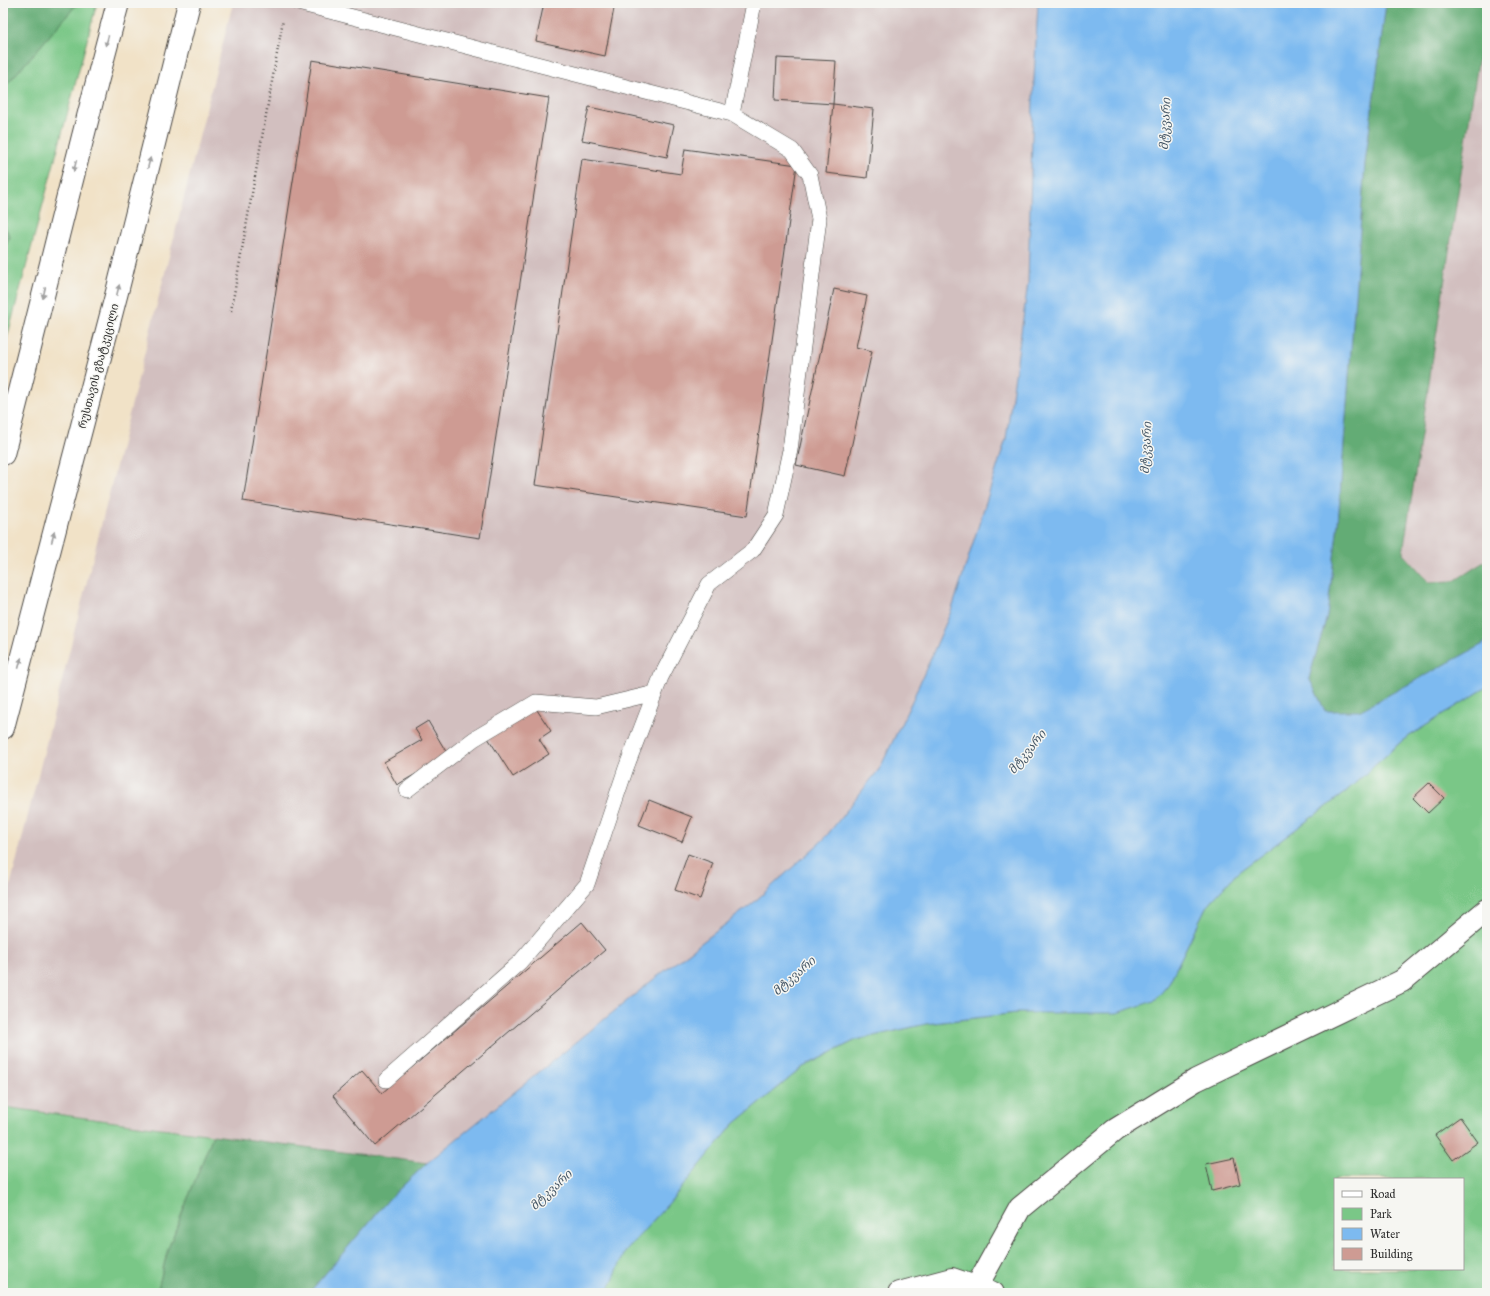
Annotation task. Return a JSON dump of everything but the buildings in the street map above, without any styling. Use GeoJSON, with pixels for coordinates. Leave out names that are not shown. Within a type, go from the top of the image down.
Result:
{"type":"FeatureCollection","features":[{"type":"Feature","properties":{"kind":"main road"},"geometry":{"type":"LineString","coordinates":[[3,454],[36,327],[85,121],[118,3]]}},
{"type":"Feature","properties":{"kind":"main road","name":"რუსთავის გზატკეცილი"},"geometry":{"type":"LineString","coordinates":[[3,728],[117,292],[190,3]]}},
{"type":"Feature","properties":{"kind":"main road"},"geometry":{"type":"LineString","coordinates":[[899,1293],[952,1279],[985,1290],[1020,1208],[1115,1130],[1196,1080],[1402,981],[1487,910]]}},
{"type":"Feature","properties":{"kind":"lane"},"geometry":{"type":"LineString","coordinates":[[298,3],[732,114],[792,150],[810,175],[819,219],[790,450],[776,515],[753,550],[709,584],[661,677],[626,768],[587,884],[520,962],[386,1080]]}},
{"type":"Feature","properties":{"kind":"lane"},"geometry":{"type":"LineString","coordinates":[[732,114],[754,3]]}},
{"type":"Feature","properties":{"kind":"lane"},"geometry":{"type":"LineString","coordinates":[[407,790],[474,739],[536,702],[596,707],[655,693]]}},
{"type":"Feature","properties":{"kind":"path"},"geometry":{"type":"LineString","coordinates":[[231,311],[283,18]]}},
{"type":"Feature","properties":{"kind":"shaded area"},"geometry":{"type":"Polygon","coordinates":[[[233,3],[1038,3],[1033,98],[1028,283],[1006,439],[952,609],[912,701],[880,768],[824,839],[752,904],[654,979],[427,1163],[3,1107],[3,914],[233,3]]]}},
{"type":"Feature","properties":{"kind":"shaded area"},"geometry":{"type":"Polygon","coordinates":[[[1487,5],[1487,560],[1454,581],[1429,582],[1403,553],[1487,5]]]}},
{"type":"Feature","properties":{"kind":"green space"},"geometry":{"type":"Polygon","coordinates":[[[3,3],[78,3],[3,89],[3,3]]]}},
{"type":"Feature","properties":{"kind":"green space"},"geometry":{"type":"Polygon","coordinates":[[[78,3],[97,3],[3,353],[3,251],[10,237],[3,223],[3,89],[78,3]]]}},
{"type":"Feature","properties":{"kind":"green space"},"geometry":{"type":"Polygon","coordinates":[[[1386,3],[1487,3],[1403,553],[1429,582],[1454,581],[1487,560],[1487,642],[1359,712],[1325,711],[1309,678],[1327,616],[1338,523],[1365,163],[1386,3]]]}},
{"type":"Feature","properties":{"kind":"green space"},"geometry":{"type":"Polygon","coordinates":[[[3,223],[10,237],[3,251],[3,223]]]}},
{"type":"Feature","properties":{"kind":"green space"},"geometry":{"type":"Polygon","coordinates":[[[1487,687],[1487,1293],[607,1293],[626,1250],[669,1203],[734,1124],[803,1067],[856,1040],[926,1024],[1016,1013],[1154,1001],[1168,985],[1206,907],[1237,873],[1343,794],[1403,740],[1487,687]]]}},
{"type":"Feature","properties":{"kind":"green space"},"geometry":{"type":"Polygon","coordinates":[[[3,1107],[213,1135],[168,1249],[157,1293],[3,1293],[3,1107]]]}},
{"type":"Feature","properties":{"kind":"green space"},"geometry":{"type":"Polygon","coordinates":[[[213,1135],[427,1163],[389,1199],[309,1293],[157,1293],[168,1249],[213,1135]]]}},
{"type":"Feature","properties":{"kind":"water","name":"მტკვარი"},"geometry":{"type":"Polygon","coordinates":[[[1038,3],[1386,3],[1365,163],[1338,523],[1327,616],[1309,678],[1325,711],[1359,711],[1487,642],[1487,687],[1403,740],[1343,794],[1237,873],[1206,907],[1168,985],[1154,1001],[1117,1013],[1016,1013],[926,1024],[856,1040],[803,1067],[734,1124],[669,1203],[626,1250],[607,1293],[309,1293],[389,1199],[427,1163],[654,979],[752,904],[824,839],[880,768],[912,701],[952,609],[1006,439],[1028,283],[1033,98],[1038,3]]]}}]}
